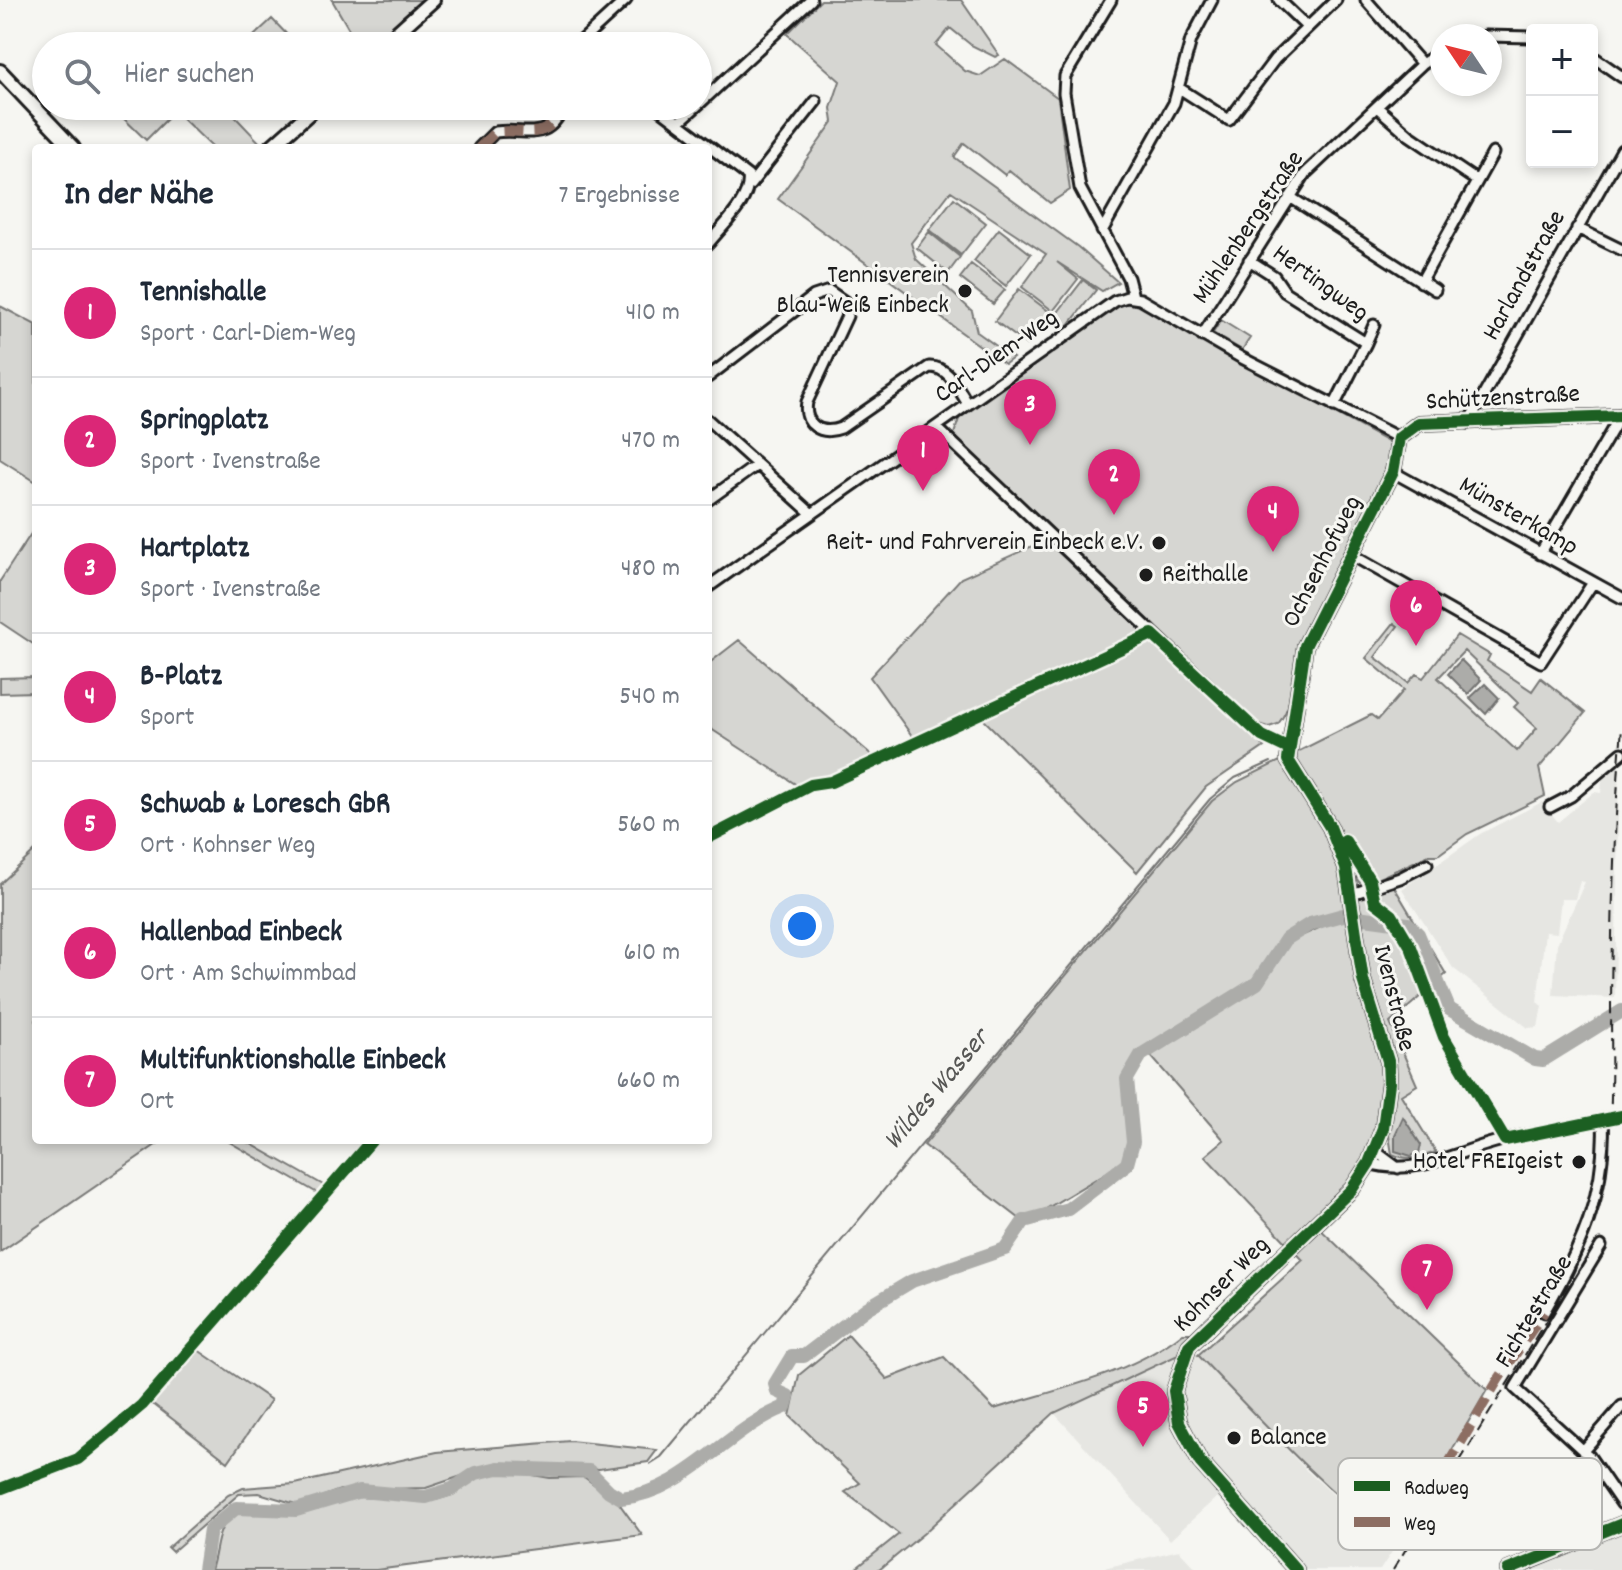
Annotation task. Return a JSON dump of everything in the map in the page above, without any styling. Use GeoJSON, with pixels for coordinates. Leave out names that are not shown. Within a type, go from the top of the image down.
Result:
{"type":"FeatureCollection","features":[{"type":"Feature","properties":{"kind":"street"},"geometry":{"type":"LineString","coordinates":[[397,32],[433,0]]}},
{"type":"Feature","properties":{"kind":"street"},"geometry":{"type":"LineString","coordinates":[[591,32],[626,0]]}},
{"type":"Feature","properties":{"kind":"street"},"geometry":{"type":"LineString","coordinates":[[712,93],[811,0]]}},
{"type":"Feature","properties":{"kind":"street"},"geometry":{"type":"LineString","coordinates":[[1111,0],[1065,76],[1064,93],[1080,188],[1128,278],[1133,297]]}},
{"type":"Feature","properties":{"kind":"street"},"geometry":{"type":"LineString","coordinates":[[1102,231],[1154,143],[1179,88],[1191,40],[1212,0]]}},
{"type":"Feature","properties":{"kind":"street"},"geometry":{"type":"LineString","coordinates":[[1279,0],[1306,26]]}},
{"type":"Feature","properties":{"kind":"street"},"geometry":{"type":"LineString","coordinates":[[1179,88],[1229,120],[1256,83],[1306,26],[1336,0]]}},
{"type":"Feature","properties":{"kind":"street"},"geometry":{"type":"LineString","coordinates":[[1366,0],[1422,64]]}},
{"type":"Feature","properties":{"kind":"street"},"geometry":{"type":"LineString","coordinates":[[1502,36],[1526,37]]}},
{"type":"Feature","properties":{"kind":"street","name":"Mühlenbergstraße"},"geometry":{"type":"LineString","coordinates":[[1202,336],[1305,174],[1430,59]]}},
{"type":"Feature","properties":{"kind":"street"},"geometry":{"type":"LineString","coordinates":[[1598,60],[1622,77]]}},
{"type":"Feature","properties":{"kind":"street"},"geometry":{"type":"LineString","coordinates":[[0,71],[32,105]]}},
{"type":"Feature","properties":{"kind":"street"},"geometry":{"type":"LineString","coordinates":[[712,238],[749,181],[816,101]]}},
{"type":"Feature","properties":{"kind":"street"},"geometry":{"type":"LineString","coordinates":[[1377,107],[1419,143],[1477,181]]}},
{"type":"Feature","properties":{"kind":"street"},"geometry":{"type":"LineString","coordinates":[[46,120],[69,144]]}},
{"type":"Feature","properties":{"kind":"street"},"geometry":{"type":"LineString","coordinates":[[274,144],[301,120]]}},
{"type":"Feature","properties":{"kind":"street"},"geometry":{"type":"LineString","coordinates":[[483,144],[495,132],[545,131],[558,120]]}},
{"type":"Feature","properties":{"kind":"street"},"geometry":{"type":"LineString","coordinates":[[676,120],[705,144]]}},
{"type":"Feature","properties":{"kind":"street"},"geometry":{"type":"LineString","coordinates":[[712,150],[749,181]]}},
{"type":"Feature","properties":{"kind":"street","name":"Harlandstraße"},"geometry":{"type":"LineString","coordinates":[[1468,423],[1622,150]]}},
{"type":"Feature","properties":{"kind":"street"},"geometry":{"type":"LineString","coordinates":[[1421,282],[1493,153]]}},
{"type":"Feature","properties":{"kind":"street"},"geometry":{"type":"LineString","coordinates":[[1290,197],[1435,290]]}},
{"type":"Feature","properties":{"kind":"street"},"geometry":{"type":"LineString","coordinates":[[1577,228],[1622,250]]}},
{"type":"Feature","properties":{"kind":"street","name":"Hertingweg"},"geometry":{"type":"LineString","coordinates":[[1249,260],[1274,276],[1285,292],[1366,343]]}},
{"type":"Feature","properties":{"kind":"street"},"geometry":{"type":"LineString","coordinates":[[712,374],[814,296],[829,291],[845,302],[847,316],[807,402],[805,413],[811,424],[826,431],[841,428],[929,367],[939,366],[946,371],[968,404]]}},
{"type":"Feature","properties":{"kind":"street","name":"Schützenstraße"},"geometry":{"type":"LineString","coordinates":[[1133,297],[1398,442],[1419,423],[1621,415]]}},
{"type":"Feature","properties":{"kind":"street","name":"Carl-Diem-Weg"},"geometry":{"type":"LineString","coordinates":[[712,584],[1115,301],[1133,297]]}},
{"type":"Feature","properties":{"kind":"street","name":"Hertingweg"},"geometry":{"type":"LineString","coordinates":[[1334,406],[1374,325]]}},
{"type":"Feature","properties":{"kind":"street"},"geometry":{"type":"LineString","coordinates":[[1540,554],[1621,415]]}},
{"type":"Feature","properties":{"kind":"street"},"geometry":{"type":"LineString","coordinates":[[712,424],[812,514]]}},
{"type":"Feature","properties":{"kind":"street"},"geometry":{"type":"LineString","coordinates":[[936,427],[1262,736],[1287,748]]}},
{"type":"Feature","properties":{"kind":"street","name":"Ochsenhofweg"},"geometry":{"type":"LineString","coordinates":[[1287,748],[1305,646],[1393,472],[1398,442]]}},
{"type":"Feature","properties":{"kind":"street"},"geometry":{"type":"LineString","coordinates":[[712,497],[757,465]]}},
{"type":"Feature","properties":{"kind":"street","name":"Münsterkamp"},"geometry":{"type":"LineString","coordinates":[[1393,472],[1622,598]]}},
{"type":"Feature","properties":{"kind":"street"},"geometry":{"type":"LineString","coordinates":[[1350,554],[1541,662],[1592,584]]}},
{"type":"Feature","properties":{"kind":"street","name":"Ivenstraße"},"geometry":{"type":"LineString","coordinates":[[1287,748],[1292,769],[1330,827],[1352,894],[1363,980],[1388,1061],[1387,1102],[1372,1157]]}},
{"type":"Feature","properties":{"kind":"street"},"geometry":{"type":"LineString","coordinates":[[1550,807],[1571,796],[1622,753]]}},
{"type":"Feature","properties":{"kind":"street"},"geometry":{"type":"LineString","coordinates":[[1352,894],[1400,878],[1427,864]]}},
{"type":"Feature","properties":{"kind":"street","name":"Ivenstraße"},"geometry":{"type":"LineString","coordinates":[[1436,1013],[1444,1037],[1505,1140]]}},
{"type":"Feature","properties":{"kind":"street"},"geometry":{"type":"LineString","coordinates":[[1372,1157],[1398,1168],[1425,1166],[1505,1140],[1622,1116]]}},
{"type":"Feature","properties":{"kind":"street"},"geometry":{"type":"LineString","coordinates":[[1544,1312],[1579,1252],[1597,1202],[1605,1152],[1603,1120]]}},
{"type":"Feature","properties":{"kind":"street","name":"Kohnser Weg"},"geometry":{"type":"LineString","coordinates":[[1296,1570],[1200,1462],[1176,1409],[1177,1376],[1189,1346],[1204,1329],[1339,1202],[1372,1157]]}},
{"type":"Feature","properties":{"kind":"street","name":"Fichtestraße"},"geometry":{"type":"LineString","coordinates":[[1588,1458],[1515,1388],[1601,1246]]}},
{"type":"Feature","properties":{"kind":"street"},"geometry":{"type":"LineString","coordinates":[[1583,1451],[1622,1406]]}},
{"type":"Feature","properties":{"kind":"street","name":"Fichtestraße"},"geometry":{"type":"LineString","coordinates":[[1602,1477],[1622,1504]]}},
{"type":"Feature","properties":{"kind":"street"},"geometry":{"type":"LineString","coordinates":[[1602,1532],[1622,1524]]}},
{"type":"Feature","properties":{"kind":"street"},"geometry":{"type":"LineString","coordinates":[[1508,1570],[1558,1550]]}},
{"type":"Feature","properties":{"kind":"shaded area"},"geometry":{"type":"Polygon","coordinates":[[[332,0],[426,0],[392,32],[350,31],[332,0]]]}},
{"type":"Feature","properties":{"kind":"shaded area"},"geometry":{"type":"Polygon","coordinates":[[[821,0],[961,0],[999,55],[995,57],[971,45],[950,28],[936,45],[965,71],[980,76],[1005,59],[1058,98],[1070,190],[1050,203],[1009,170],[1005,175],[964,143],[954,157],[1078,247],[1118,282],[1102,291],[1057,262],[1078,279],[1053,311],[1022,287],[1046,254],[951,191],[911,243],[916,259],[972,311],[977,332],[1013,358],[1005,364],[778,199],[833,122],[831,108],[840,81],[787,34],[821,0]]]}},
{"type":"Feature","properties":{"kind":"shaded area"},"geometry":{"type":"Polygon","coordinates":[[[272,19],[285,32],[258,32],[272,19]]]}},
{"type":"Feature","properties":{"kind":"shaded area"},"geometry":{"type":"Polygon","coordinates":[[[125,120],[166,120],[146,140],[125,120]]]}},
{"type":"Feature","properties":{"kind":"shaded area"},"geometry":{"type":"Polygon","coordinates":[[[184,120],[238,120],[261,144],[209,144],[184,120]]]}},
{"type":"Feature","properties":{"kind":"shaded area"},"geometry":{"type":"Polygon","coordinates":[[[954,198],[986,223],[961,255],[929,230],[954,198]]]}},
{"type":"Feature","properties":{"kind":"shaded area"},"geometry":{"type":"Polygon","coordinates":[[[999,229],[1031,254],[1006,286],[974,261],[999,229]]]}},
{"type":"Feature","properties":{"kind":"shaded area"},"geometry":{"type":"Polygon","coordinates":[[[929,232],[960,257],[948,273],[917,248],[929,232]]]}},
{"type":"Feature","properties":{"kind":"shaded area"},"geometry":{"type":"Polygon","coordinates":[[[971,264],[1005,290],[993,304],[960,278],[971,264]]]}},
{"type":"Feature","properties":{"kind":"shaded area"},"geometry":{"type":"Polygon","coordinates":[[[1083,280],[1096,290],[1068,326],[1055,316],[1083,280]]]}},
{"type":"Feature","properties":{"kind":"shaded area"},"geometry":{"type":"Polygon","coordinates":[[[1019,289],[1051,313],[1027,345],[995,321],[1019,289]]]}},
{"type":"Feature","properties":{"kind":"shaded area"},"geometry":{"type":"Polygon","coordinates":[[[1132,301],[1390,443],[1378,493],[1304,635],[1289,703],[1278,724],[1269,727],[1253,722],[952,440],[962,410],[1119,303],[1132,301]]]}},
{"type":"Feature","properties":{"kind":"shaded area"},"geometry":{"type":"Polygon","coordinates":[[[0,306],[32,323],[32,479],[0,459],[0,306]]]}},
{"type":"Feature","properties":{"kind":"shaded area"},"geometry":{"type":"Polygon","coordinates":[[[1221,320],[1250,338],[1242,350],[1213,333],[1221,320]]]}},
{"type":"Feature","properties":{"kind":"shaded area"},"geometry":{"type":"Polygon","coordinates":[[[32,532],[32,643],[0,622],[0,581],[32,532]]]}},
{"type":"Feature","properties":{"kind":"shaded area"},"geometry":{"type":"Polygon","coordinates":[[[1046,540],[1145,634],[915,740],[870,677],[961,578],[1046,540]]]}},
{"type":"Feature","properties":{"kind":"shaded area"},"geometry":{"type":"Polygon","coordinates":[[[1394,623],[1398,626],[1375,657],[1408,683],[1416,674],[1423,678],[1457,635],[1490,655],[1487,661],[1532,691],[1541,678],[1585,713],[1539,768],[1545,796],[1467,834],[1438,855],[1429,855],[1368,883],[1359,882],[1309,789],[1311,783],[1296,763],[1295,753],[1371,715],[1378,720],[1404,690],[1366,658],[1394,623]],[[1464,651],[1438,678],[1517,751],[1537,728],[1514,707],[1518,703],[1464,651]]]}},
{"type":"Feature","properties":{"kind":"shaded area"},"geometry":{"type":"Polygon","coordinates":[[[1151,638],[1264,747],[1206,787],[1137,872],[983,719],[1151,638]]]}},
{"type":"Feature","properties":{"kind":"shaded area"},"geometry":{"type":"Polygon","coordinates":[[[739,640],[874,757],[829,778],[810,780],[800,787],[712,730],[712,661],[739,640]]]}},
{"type":"Feature","properties":{"kind":"shaded area"},"geometry":{"type":"Polygon","coordinates":[[[1461,660],[1481,680],[1468,694],[1448,674],[1461,660]]]}},
{"type":"Feature","properties":{"kind":"shaded area"},"geometry":{"type":"Polygon","coordinates":[[[32,677],[32,692],[0,693],[0,678],[32,677]]]}},
{"type":"Feature","properties":{"kind":"shaded area"},"geometry":{"type":"Polygon","coordinates":[[[1485,684],[1499,698],[1486,714],[1470,698],[1485,684]]]}},
{"type":"Feature","properties":{"kind":"shaded area"},"geometry":{"type":"Polygon","coordinates":[[[1284,759],[1337,850],[1350,900],[1393,885],[1446,974],[1390,1023],[1417,1085],[1401,1095],[1436,1152],[1414,1158],[1398,1156],[1392,1154],[1389,1136],[1376,1133],[1353,1180],[1313,1222],[1487,1390],[1447,1458],[1338,1458],[1338,1496],[1198,1355],[1303,1260],[1205,1156],[1224,1140],[1150,1055],[1260,985],[1288,942],[1343,917],[1350,919],[1351,913],[1342,912],[1284,937],[1255,980],[1138,1054],[1124,1078],[1130,1142],[1124,1162],[1024,1222],[924,1145],[1212,801],[1237,782],[1284,759]]]}},
{"type":"Feature","properties":{"kind":"shaded area"},"geometry":{"type":"Polygon","coordinates":[[[1619,763],[1615,998],[1553,995],[1557,944],[1585,882],[1580,881],[1575,899],[1561,899],[1557,933],[1545,932],[1537,1002],[1542,1006],[1538,1027],[1528,1028],[1453,968],[1402,889],[1480,834],[1542,802],[1558,822],[1594,792],[1601,793],[1602,780],[1619,763]]]}},
{"type":"Feature","properties":{"kind":"shaded area"},"geometry":{"type":"Polygon","coordinates":[[[32,854],[32,1144],[157,1144],[0,1252],[0,884],[32,854]]]}},
{"type":"Feature","properties":{"kind":"shaded area"},"geometry":{"type":"Polygon","coordinates":[[[1403,1117],[1421,1145],[1419,1153],[1411,1156],[1395,1151],[1395,1135],[1403,1117]]]}},
{"type":"Feature","properties":{"kind":"shaded area"},"geometry":{"type":"Polygon","coordinates":[[[233,1144],[251,1144],[325,1186],[319,1194],[233,1144]]]}},
{"type":"Feature","properties":{"kind":"shaded area"},"geometry":{"type":"Polygon","coordinates":[[[1183,1333],[1193,1333],[1176,1356],[1054,1413],[924,1533],[879,1570],[854,1570],[899,1534],[845,1492],[860,1483],[790,1416],[799,1375],[848,1335],[887,1379],[944,1357],[994,1409],[1117,1370],[1162,1348],[1183,1333]]]}},
{"type":"Feature","properties":{"kind":"shaded area"},"geometry":{"type":"Polygon","coordinates":[[[1185,1342],[1307,1471],[1338,1499],[1338,1550],[1393,1550],[1380,1570],[1285,1570],[1277,1556],[1217,1497],[1170,1540],[1054,1413],[1176,1357],[1185,1342]]]}},
{"type":"Feature","properties":{"kind":"shaded area"},"geometry":{"type":"Polygon","coordinates":[[[198,1350],[271,1400],[228,1462],[153,1404],[132,1422],[198,1350]]]}},
{"type":"Feature","properties":{"kind":"shaded area"},"geometry":{"type":"Polygon","coordinates":[[[570,1441],[657,1450],[648,1462],[599,1469],[491,1466],[426,1488],[340,1490],[299,1505],[259,1493],[239,1494],[172,1552],[168,1548],[228,1495],[243,1488],[295,1484],[437,1452],[570,1441]]]}},
{"type":"Feature","properties":{"kind":"shaded area"},"geometry":{"type":"Polygon","coordinates":[[[509,1471],[550,1478],[584,1477],[618,1502],[642,1535],[376,1570],[211,1570],[221,1531],[236,1512],[296,1515],[355,1497],[436,1500],[452,1495],[482,1475],[509,1471]]]}},
{"type":"Feature","properties":{"kind":"shaded area"},"geometry":{"type":"Polygon","coordinates":[[[1622,1531],[1622,1570],[1522,1570],[1573,1550],[1602,1550],[1602,1539],[1622,1531]]]}},
{"type":"Feature","properties":{"kind":"shaded area"},"geometry":{"type":"Polygon","coordinates":[[[1179,1550],[1198,1570],[1096,1570],[1179,1550]]]}},
{"type":"Feature","properties":{"kind":"waterway","name":"Wildes Wasser"},"geometry":{"type":"LineString","coordinates":[[650,1464],[661,1457],[1210,799],[1235,778],[1271,762]]}},
{"type":"Feature","properties":{"kind":"waterway"},"geometry":{"type":"LineString","coordinates":[[204,1570],[210,1530],[236,1508],[296,1510],[360,1491],[426,1497],[452,1489],[476,1473],[498,1468],[589,1471],[621,1498],[644,1493],[686,1473],[744,1430],[785,1407],[788,1396],[777,1391],[775,1384],[792,1356],[804,1356],[867,1308],[912,1281],[1005,1249],[1024,1221],[1068,1209],[1127,1164],[1133,1142],[1127,1079],[1141,1055],[1257,983],[1286,939],[1310,924],[1343,915],[1408,924],[1418,934],[1449,1009],[1535,1059],[1543,1060],[1622,1011]]}},
{"type":"Feature","properties":{"kind":"waterway"},"geometry":{"type":"LineString","coordinates":[[1390,924],[1410,953],[1426,956]]}},
{"type":"Feature","properties":{"kind":"railway"},"geometry":{"type":"LineString","coordinates":[[1462,1458],[1566,1288],[1583,1251],[1603,1182],[1610,1114],[1613,899],[1622,728]]}},
{"type":"Feature","properties":{"kind":"railway"},"geometry":{"type":"LineString","coordinates":[[1393,1570],[1405,1550]]}},
{"type":"Feature","properties":{"kind":"marked path"},"geometry":{"type":"LineString","coordinates":[[483,144],[495,132],[536,132],[555,120]]}},
{"type":"Feature","properties":{"kind":"marked path"},"geometry":{"type":"LineString","coordinates":[[1452,1458],[1498,1380],[1544,1312]]}},
{"type":"Feature","properties":{"kind":"cycle path"},"geometry":{"type":"LineString","coordinates":[[1296,1570],[1200,1462],[1179,1422],[1174,1391],[1189,1346],[1352,1189],[1369,1163],[1383,1128],[1389,1083],[1388,1061],[1363,980],[1346,868],[1330,827],[1288,760],[1305,646],[1393,472],[1399,438],[1419,423],[1622,416]]}},
{"type":"Feature","properties":{"kind":"cycle path"},"geometry":{"type":"LineString","coordinates":[[712,836],[811,785],[831,782],[1152,634],[1262,736],[1287,748]]}},
{"type":"Feature","properties":{"kind":"cycle path"},"geometry":{"type":"LineString","coordinates":[[1345,841],[1370,881],[1375,902],[1392,915],[1411,947],[1444,1037],[1505,1140],[1622,1116]]}},
{"type":"Feature","properties":{"kind":"cycle path"},"geometry":{"type":"LineString","coordinates":[[0,1489],[78,1459],[142,1405],[369,1144]]}},
{"type":"Feature","properties":{"kind":"cycle path"},"geometry":{"type":"LineString","coordinates":[[1602,1532],[1622,1524]]}},
{"type":"Feature","properties":{"kind":"cycle path"},"geometry":{"type":"LineString","coordinates":[[1508,1570],[1558,1550]]}},
{"type":"Feature","properties":{"kind":"place","name":"Tennisverein Blau-Weiß Einbeck"},"geometry":{"type":"Point","coordinates":[965,291]}},
{"type":"Feature","properties":{"kind":"place","name":"Hartplatz"},"geometry":{"type":"Point","coordinates":[1030,445]}},
{"type":"Feature","properties":{"kind":"place","name":"Tennishalle"},"geometry":{"type":"Point","coordinates":[923,491]}},
{"type":"Feature","properties":{"kind":"place","name":"Springplatz"},"geometry":{"type":"Point","coordinates":[1114,515]}},
{"type":"Feature","properties":{"kind":"place","name":"Reit- und Fahrverein Einbeck e.V."},"geometry":{"type":"Point","coordinates":[1159,543]}},
{"type":"Feature","properties":{"kind":"place","name":"B-Platz"},"geometry":{"type":"Point","coordinates":[1273,552]}},
{"type":"Feature","properties":{"kind":"place","name":"Reithalle"},"geometry":{"type":"Point","coordinates":[1146,575]}},
{"type":"Feature","properties":{"kind":"place","name":"Hallenbad Einbeck"},"geometry":{"type":"Point","coordinates":[1416,646]}},
{"type":"Feature","properties":{"kind":"place","name":"Hotel FREIgeist"},"geometry":{"type":"Point","coordinates":[1579,1162]}},
{"type":"Feature","properties":{"kind":"place","name":"Multifunktionshalle Einbeck"},"geometry":{"type":"Point","coordinates":[1427,1310]}},
{"type":"Feature","properties":{"kind":"place","name":"Balance"},"geometry":{"type":"Point","coordinates":[1234,1438]}},
{"type":"Feature","properties":{"kind":"place","name":"Schwab & Loresch GbR"},"geometry":{"type":"Point","coordinates":[1143,1447]}}]}
